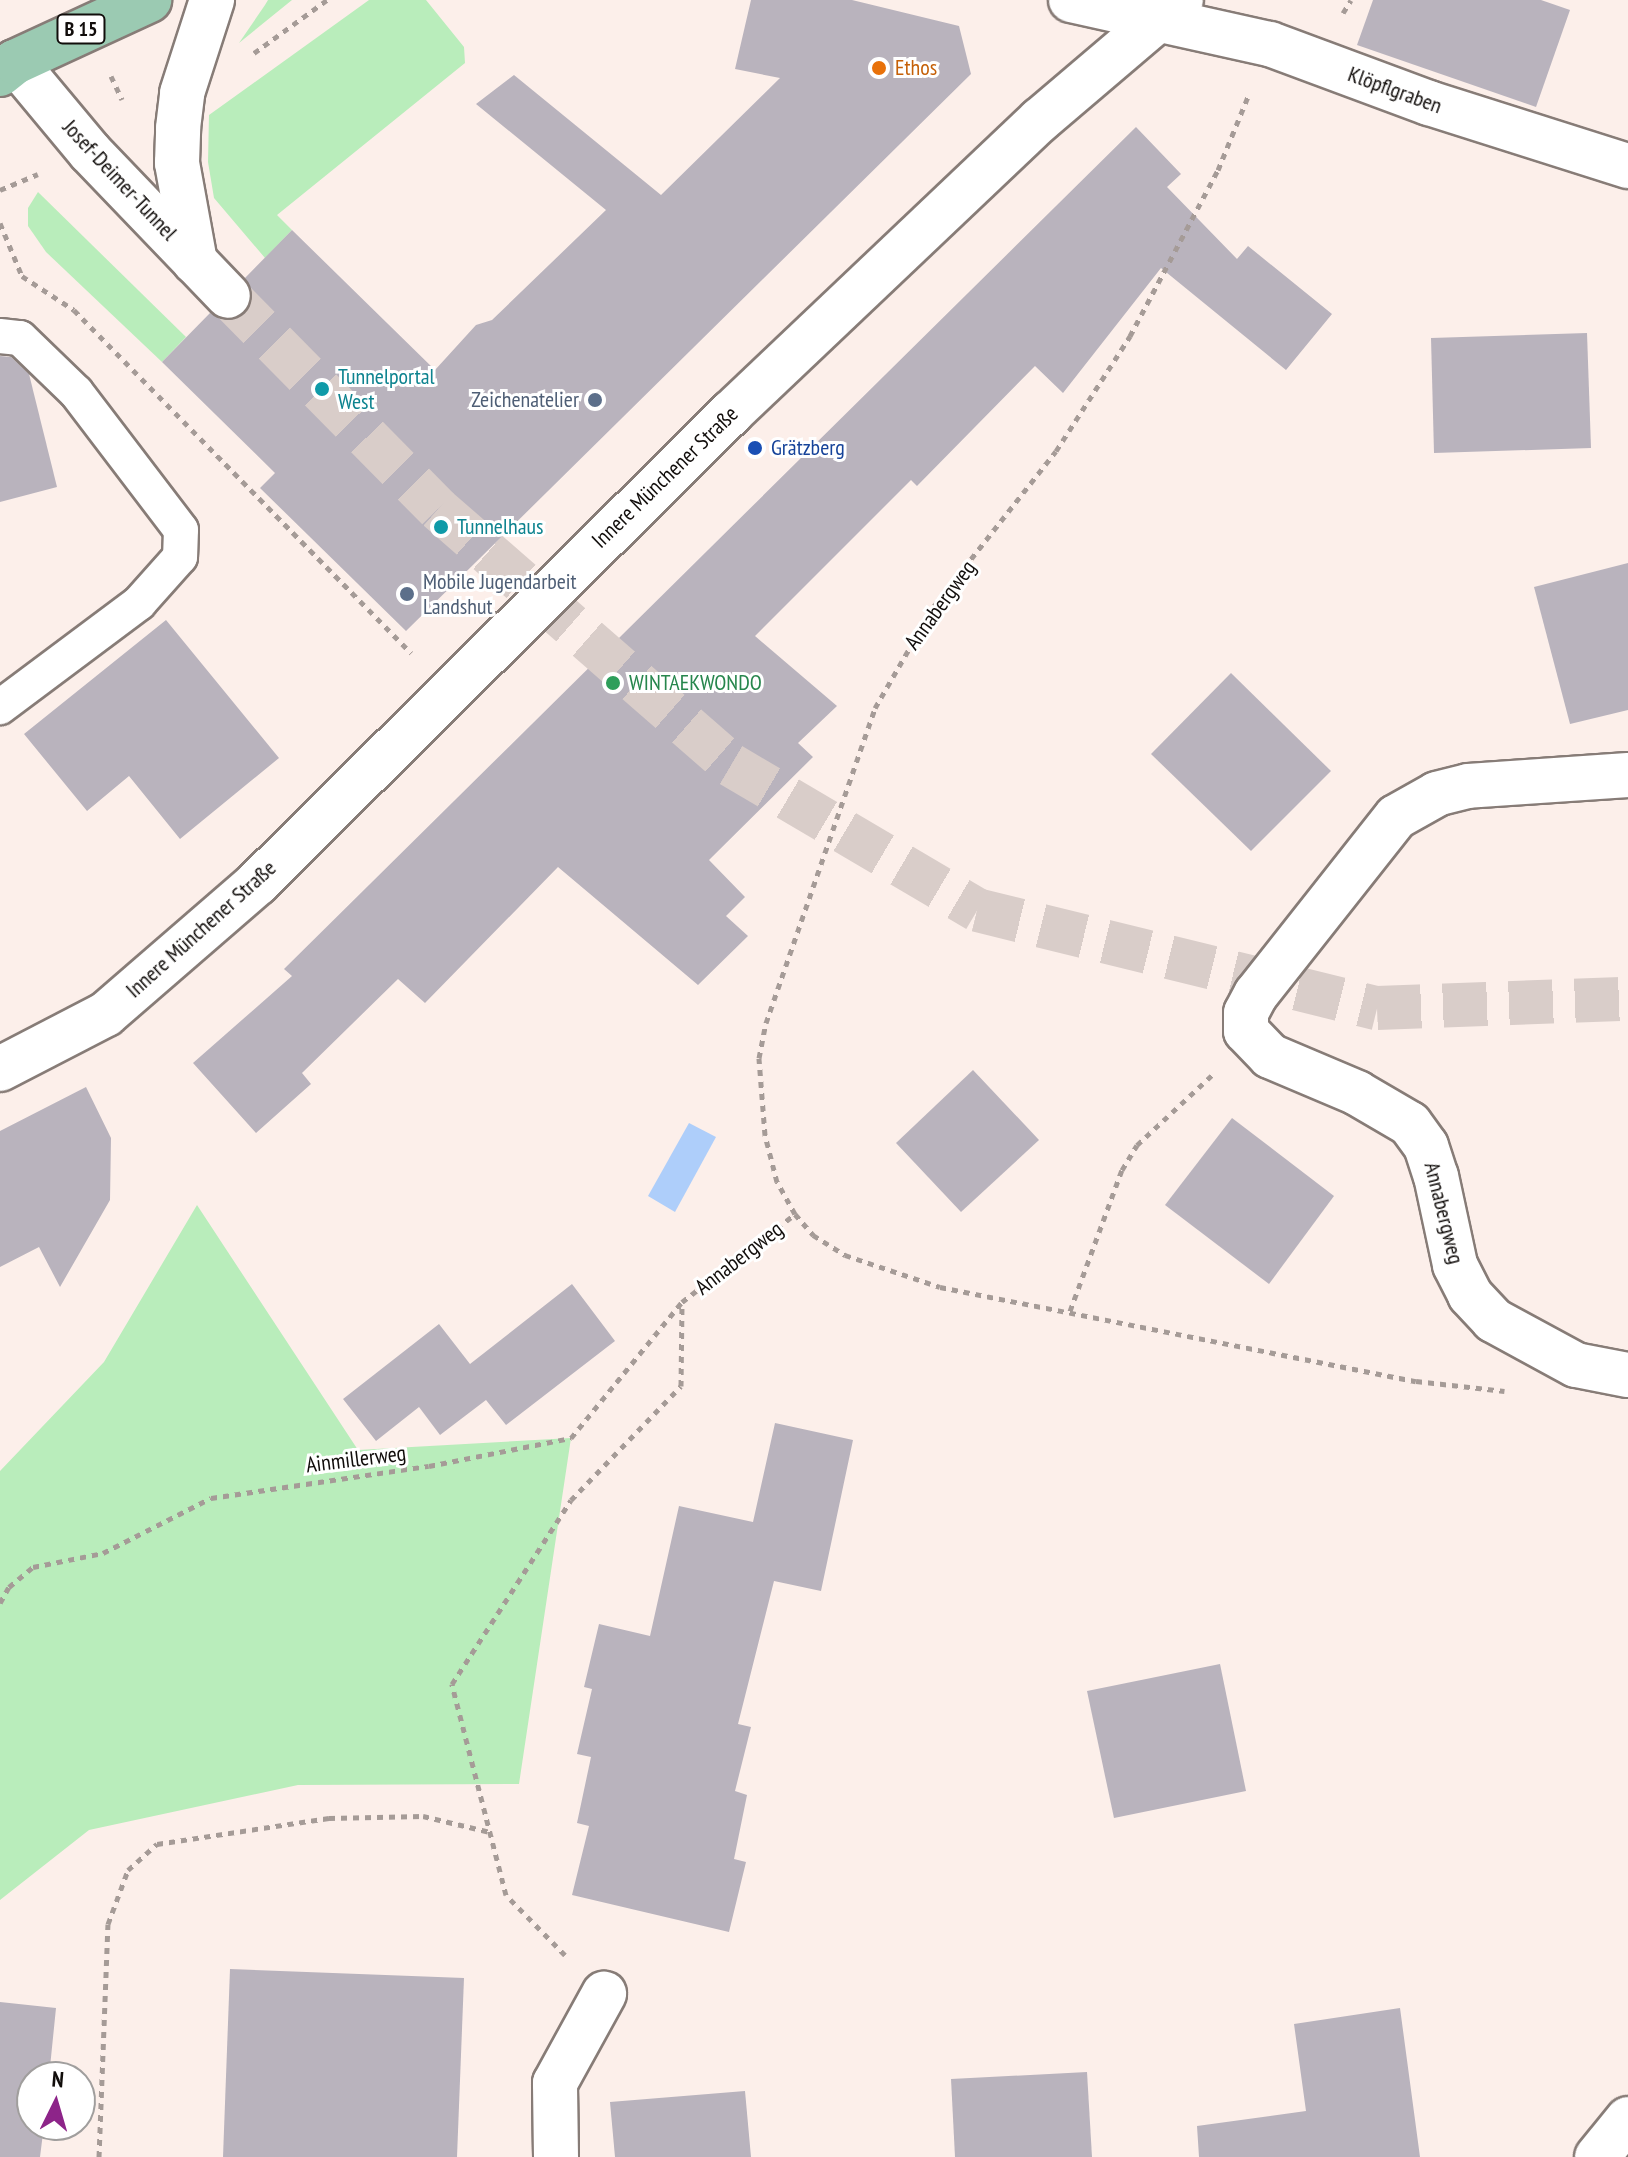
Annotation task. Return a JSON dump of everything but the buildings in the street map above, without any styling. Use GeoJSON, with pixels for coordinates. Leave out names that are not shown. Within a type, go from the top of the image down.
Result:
{"type":"FeatureCollection","features":[{"type":"Feature","properties":{"kind":"main road","name":"B 15"},"geometry":{"type":"LineString","coordinates":[[5,66],[149,0]]}},
{"type":"Feature","properties":{"kind":"street"},"geometry":{"type":"LineString","coordinates":[[195,262],[177,163],[178,128],[182,93],[212,0]]}},
{"type":"Feature","properties":{"kind":"street"},"geometry":{"type":"LineString","coordinates":[[1071,0],[1171,9]]}},
{"type":"Feature","properties":{"kind":"street","name":"Klöpflgraben"},"geometry":{"type":"LineString","coordinates":[[1171,9],[1429,103],[1628,166]]}},
{"type":"Feature","properties":{"kind":"street","name":"Innere Münchener Straße"},"geometry":{"type":"LineString","coordinates":[[0,1069],[106,1014],[257,883],[449,690],[788,359],[1040,120],[1171,9]]}},
{"type":"Feature","properties":{"kind":"street","name":"Josef-Deimer-Tunnel"},"geometry":{"type":"LineString","coordinates":[[5,66],[228,296]]}},
{"type":"Feature","properties":{"kind":"street"},"geometry":{"type":"LineString","coordinates":[[1251,1042],[1246,1013],[1256,994],[1396,817],[1437,794],[1468,786],[1628,775]]}},
{"type":"Feature","properties":{"kind":"street","name":"Annabergweg"},"geometry":{"type":"LineString","coordinates":[[1251,1042],[1301,1073],[1357,1093],[1410,1124],[1426,1146],[1436,1176],[1455,1265],[1470,1295],[1493,1320],[1576,1365],[1628,1375]]}},
{"type":"Feature","properties":{"kind":"street"},"geometry":{"type":"LineString","coordinates":[[556,2157],[555,2083],[604,1994]]}},
{"type":"Feature","properties":{"kind":"street"},"geometry":{"type":"LineString","coordinates":[[1597,2157],[1628,2119]]}},
{"type":"Feature","properties":{"kind":"lane"},"geometry":{"type":"LineString","coordinates":[[0,336],[20,338],[76,392],[181,530],[180,557],[139,603],[0,707]]}},
{"type":"Feature","properties":{"kind":"path"},"geometry":{"type":"LineString","coordinates":[[241,63],[327,0]]}},
{"type":"Feature","properties":{"kind":"path","name":"Annabergweg"},"geometry":{"type":"LineString","coordinates":[[1270,44],[1218,170],[1130,336],[1056,451],[934,606],[875,708],[766,1023],[759,1058],[765,1135],[777,1182],[795,1214],[813,1235],[845,1255],[940,1287],[1416,1381],[1509,1392]]}},
{"type":"Feature","properties":{"kind":"path"},"geometry":{"type":"LineString","coordinates":[[0,223],[22,276],[74,310],[449,690]]}},
{"type":"Feature","properties":{"kind":"path"},"geometry":{"type":"LineString","coordinates":[[1070,1311],[1122,1170],[1137,1145],[1251,1042]]}},
{"type":"Feature","properties":{"kind":"path","name":"Annabergweg"},"geometry":{"type":"LineString","coordinates":[[682,1302],[795,1214]]}},
{"type":"Feature","properties":{"kind":"path"},"geometry":{"type":"LineString","coordinates":[[604,1994],[506,1895],[452,1684],[571,1500],[681,1386],[682,1302]]}},
{"type":"Feature","properties":{"kind":"path","name":"Ainmillerweg"},"geometry":{"type":"LineString","coordinates":[[0,1603],[9,1587],[33,1567],[103,1553],[211,1498],[429,1466],[571,1438],[682,1302]]}},
{"type":"Feature","properties":{"kind":"path"},"geometry":{"type":"LineString","coordinates":[[99,2157],[108,1924],[128,1870],[157,1844],[329,1818],[423,1816],[490,1832]]}},
{"type":"Feature","properties":{"kind":"green space"},"geometry":{"type":"Polygon","coordinates":[[[268,0],[292,0],[239,43],[265,5],[268,0]]]}},
{"type":"Feature","properties":{"kind":"green space"},"geometry":{"type":"Polygon","coordinates":[[[369,0],[426,0],[464,47],[465,63],[277,215],[292,230],[265,258],[214,198],[208,162],[209,115],[369,0]]]}},
{"type":"Feature","properties":{"kind":"green space"},"geometry":{"type":"Polygon","coordinates":[[[38,192],[186,337],[162,362],[46,252],[28,226],[28,208],[38,192]]]}},
{"type":"Feature","properties":{"kind":"green space"},"geometry":{"type":"Polygon","coordinates":[[[197,1205],[358,1450],[571,1438],[519,1784],[298,1785],[89,1830],[0,1900],[0,1471],[104,1362],[197,1205]]]}},
{"type":"Feature","properties":{"kind":"water"},"geometry":{"type":"Polygon","coordinates":[[[689,1123],[716,1137],[675,1212],[648,1196],[689,1123]]]}},
{"type":"Feature","properties":{"kind":"tunnel"},"geometry":{"type":"LineString","coordinates":[[228,296],[438,509],[731,765],[977,910],[1377,1008],[1628,999]]}},
{"type":"Feature","properties":{"kind":"place","name":"Ethos"},"geometry":{"type":"Point","coordinates":[879,68]}},
{"type":"Feature","properties":{"kind":"place","name":"Tunnelportal West"},"geometry":{"type":"Point","coordinates":[322,389]}},
{"type":"Feature","properties":{"kind":"place","name":"Zeichenatelier"},"geometry":{"type":"Point","coordinates":[595,400]}},
{"type":"Feature","properties":{"kind":"place","name":"Grätzberg"},"geometry":{"type":"Point","coordinates":[755,448]}},
{"type":"Feature","properties":{"kind":"place","name":"Tunnelhaus"},"geometry":{"type":"Point","coordinates":[441,527]}},
{"type":"Feature","properties":{"kind":"place","name":"Mobile Jugendarbeit Landshut"},"geometry":{"type":"Point","coordinates":[407,594]}},
{"type":"Feature","properties":{"kind":"place","name":"WINTAEKWONDO"},"geometry":{"type":"Point","coordinates":[613,683]}}]}
